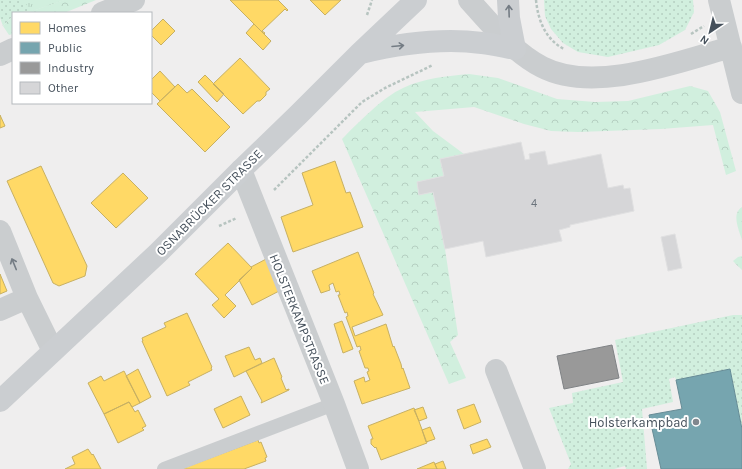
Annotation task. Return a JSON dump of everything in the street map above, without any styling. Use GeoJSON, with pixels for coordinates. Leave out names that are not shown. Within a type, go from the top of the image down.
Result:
{"type":"FeatureCollection","features":[{"type":"Feature","properties":{"kind":"main road","name":"OSNABRÜCKER STRASSE"},"geometry":{"type":"LineString","coordinates":[[0,401],[158,253],[359,54],[416,0]]}},
{"type":"Feature","properties":{"kind":"main road"},"geometry":{"type":"LineString","coordinates":[[359,54],[387,47],[444,42],[482,43],[515,49],[509,18],[508,0]]}},
{"type":"Feature","properties":{"kind":"street"},"geometry":{"type":"LineString","coordinates":[[104,12],[134,0]]}},
{"type":"Feature","properties":{"kind":"street"},"geometry":{"type":"LineString","coordinates":[[469,0],[515,49],[542,67],[564,76],[594,78],[632,73],[669,65],[731,47]]}},
{"type":"Feature","properties":{"kind":"street"},"geometry":{"type":"LineString","coordinates":[[721,8],[742,93]]}},
{"type":"Feature","properties":{"kind":"street"},"geometry":{"type":"LineString","coordinates":[[0,55],[12,49]]}},
{"type":"Feature","properties":{"kind":"street","name":"HOLSTERKAMPSTRASSE"},"geometry":{"type":"LineString","coordinates":[[241,170],[334,404],[358,469]]}},
{"type":"Feature","properties":{"kind":"street"},"geometry":{"type":"LineString","coordinates":[[0,231],[27,298],[53,351]]}},
{"type":"Feature","properties":{"kind":"street"},"geometry":{"type":"LineString","coordinates":[[0,310],[27,298]]}},
{"type":"Feature","properties":{"kind":"street"},"geometry":{"type":"LineString","coordinates":[[496,370],[535,469]]}},
{"type":"Feature","properties":{"kind":"lane"},"geometry":{"type":"LineString","coordinates":[[164,469],[334,404]]}},
{"type":"Feature","properties":{"kind":"path"},"geometry":{"type":"LineString","coordinates":[[536,0],[537,14],[545,32],[549,38],[565,50]]}},
{"type":"Feature","properties":{"kind":"path"},"geometry":{"type":"LineString","coordinates":[[685,37],[721,8]]}},
{"type":"Feature","properties":{"kind":"path"},"geometry":{"type":"LineString","coordinates":[[214,228],[249,212],[255,207],[362,102],[385,88],[415,75],[443,60],[444,42]]}},
{"type":"Feature","properties":{"kind":"green space"},"geometry":{"type":"Polygon","coordinates":[[[0,0],[64,0],[32,11],[12,12],[12,17],[3,26],[0,18],[0,0]]]}},
{"type":"Feature","properties":{"kind":"green space"},"geometry":{"type":"Polygon","coordinates":[[[64,0],[96,0],[66,12],[24,12],[32,11],[64,0]]]}},
{"type":"Feature","properties":{"kind":"green space"},"geometry":{"type":"Polygon","coordinates":[[[64,0],[32,11],[23,1],[64,0]]]}},
{"type":"Feature","properties":{"kind":"green space"},"geometry":{"type":"Polygon","coordinates":[[[544,0],[693,0],[694,12],[685,30],[659,45],[608,57],[578,52],[563,43],[551,29],[545,16],[544,0]]]}},
{"type":"Feature","properties":{"kind":"green space"},"geometry":{"type":"Polygon","coordinates":[[[12,17],[12,34],[9,35],[3,26],[12,17]]]}},
{"type":"Feature","properties":{"kind":"green space"},"geometry":{"type":"Polygon","coordinates":[[[469,74],[498,78],[557,99],[595,102],[628,101],[690,86],[708,91],[720,112],[736,171],[726,175],[713,125],[661,129],[578,132],[551,131],[524,124],[474,107],[415,112],[433,131],[464,154],[440,159],[444,176],[417,183],[419,195],[433,192],[445,249],[458,335],[450,342],[466,378],[449,384],[342,139],[363,118],[395,92],[427,80],[469,74]]]}},
{"type":"Feature","properties":{"kind":"green space"},"geometry":{"type":"Polygon","coordinates":[[[742,207],[742,240],[736,218],[742,207]]]}},
{"type":"Feature","properties":{"kind":"green space"},"geometry":{"type":"Polygon","coordinates":[[[742,256],[742,270],[733,261],[742,256]]]}},
{"type":"Feature","properties":{"kind":"green space"},"geometry":{"type":"Polygon","coordinates":[[[733,315],[742,315],[742,429],[730,369],[676,380],[675,377],[669,379],[673,402],[642,409],[647,469],[626,469],[625,466],[614,469],[568,469],[571,464],[549,408],[573,403],[572,393],[623,382],[615,340],[733,315]]]}},
{"type":"Feature","properties":{"kind":"building: Homes"},"geometry":{"type":"Polygon","coordinates":[[[230,0],[278,0],[288,10],[287,11],[285,9],[262,31],[265,33],[264,34],[230,0]]]}},
{"type":"Feature","properties":{"kind":"building: Homes"},"geometry":{"type":"Polygon","coordinates":[[[310,0],[341,0],[325,15],[310,0]]]}},
{"type":"Feature","properties":{"kind":"building: Homes"},"geometry":{"type":"Polygon","coordinates":[[[163,19],[175,31],[161,45],[152,36],[152,30],[163,19]]]}},
{"type":"Feature","properties":{"kind":"building: Homes"},"geometry":{"type":"Polygon","coordinates":[[[254,24],[271,41],[263,50],[246,33],[254,24]]]}},
{"type":"Feature","properties":{"kind":"building: Homes"},"geometry":{"type":"Polygon","coordinates":[[[240,58],[270,89],[260,101],[257,101],[243,114],[213,84],[240,58]]]}},
{"type":"Feature","properties":{"kind":"building: Homes"},"geometry":{"type":"Polygon","coordinates":[[[160,71],[175,87],[160,101],[152,93],[152,79],[160,71]]]}},
{"type":"Feature","properties":{"kind":"building: Homes"},"geometry":{"type":"Polygon","coordinates":[[[205,75],[224,94],[217,102],[198,82],[205,75]]]}},
{"type":"Feature","properties":{"kind":"building: Homes"},"geometry":{"type":"Polygon","coordinates":[[[178,84],[187,93],[192,89],[230,127],[205,152],[157,104],[178,84]]]}},
{"type":"Feature","properties":{"kind":"building: Homes"},"geometry":{"type":"Polygon","coordinates":[[[0,115],[5,126],[0,128],[0,115]]]}},
{"type":"Feature","properties":{"kind":"building: Homes"},"geometry":{"type":"Polygon","coordinates":[[[335,161],[346,193],[350,192],[363,227],[293,252],[281,217],[313,205],[302,173],[335,161]]]}},
{"type":"Feature","properties":{"kind":"building: Homes"},"geometry":{"type":"Polygon","coordinates":[[[41,166],[87,266],[85,276],[59,286],[53,283],[7,181],[41,166]]]}},
{"type":"Feature","properties":{"kind":"building: Homes"},"geometry":{"type":"Polygon","coordinates":[[[123,173],[148,198],[116,228],[91,203],[123,173]]]}},
{"type":"Feature","properties":{"kind":"building: Homes"},"geometry":{"type":"Polygon","coordinates":[[[228,243],[252,268],[225,295],[236,306],[224,318],[212,305],[219,299],[195,274],[228,243]]]}},
{"type":"Feature","properties":{"kind":"building: Homes"},"geometry":{"type":"Polygon","coordinates":[[[358,252],[374,293],[373,294],[383,315],[352,327],[355,336],[386,324],[393,347],[394,346],[410,388],[362,404],[354,381],[364,377],[365,382],[370,380],[367,372],[369,371],[368,368],[365,368],[359,351],[361,350],[360,346],[357,347],[346,317],[348,316],[347,312],[345,313],[338,295],[340,295],[339,291],[336,292],[333,283],[329,285],[330,290],[321,293],[312,271],[358,252]]]}},
{"type":"Feature","properties":{"kind":"building: Homes"},"geometry":{"type":"Polygon","coordinates":[[[268,258],[283,289],[252,305],[239,280],[252,268],[251,267],[268,258]]]}},
{"type":"Feature","properties":{"kind":"building: Homes"},"geometry":{"type":"Polygon","coordinates":[[[0,274],[7,291],[0,294],[0,274]]]}},
{"type":"Feature","properties":{"kind":"building: Homes"},"geometry":{"type":"Polygon","coordinates":[[[187,313],[212,367],[212,370],[188,382],[190,385],[167,396],[142,338],[166,327],[164,323],[187,313]]]}},
{"type":"Feature","properties":{"kind":"building: Homes"},"geometry":{"type":"Polygon","coordinates":[[[342,321],[353,349],[343,353],[334,324],[342,321]]]}},
{"type":"Feature","properties":{"kind":"building: Homes"},"geometry":{"type":"Polygon","coordinates":[[[249,347],[255,360],[260,358],[262,363],[234,377],[225,356],[249,347]]]}},
{"type":"Feature","properties":{"kind":"building: Homes"},"geometry":{"type":"Polygon","coordinates":[[[274,358],[286,390],[289,390],[261,403],[262,401],[246,371],[274,358]]]}},
{"type":"Feature","properties":{"kind":"building: Homes"},"geometry":{"type":"Polygon","coordinates":[[[138,369],[151,397],[140,403],[126,376],[138,369]]]}},
{"type":"Feature","properties":{"kind":"building: Homes"},"geometry":{"type":"Polygon","coordinates":[[[124,371],[140,403],[132,407],[129,402],[104,414],[88,383],[101,376],[104,381],[124,371]]]}},
{"type":"Feature","properties":{"kind":"building: Homes"},"geometry":{"type":"Polygon","coordinates":[[[241,396],[250,415],[223,428],[214,409],[241,396]]]}},
{"type":"Feature","properties":{"kind":"building: Homes"},"geometry":{"type":"Polygon","coordinates":[[[129,402],[135,412],[138,410],[146,426],[142,428],[144,430],[118,443],[104,414],[129,402]]]}},
{"type":"Feature","properties":{"kind":"building: Homes"},"geometry":{"type":"Polygon","coordinates":[[[474,404],[481,422],[464,429],[457,410],[474,404]]]}},
{"type":"Feature","properties":{"kind":"building: Homes"},"geometry":{"type":"Polygon","coordinates":[[[423,407],[427,418],[419,421],[414,410],[423,407]]]}},
{"type":"Feature","properties":{"kind":"building: Homes"},"geometry":{"type":"Polygon","coordinates":[[[414,408],[427,443],[381,460],[376,447],[375,448],[371,444],[371,439],[373,439],[368,426],[414,408]]]}},
{"type":"Feature","properties":{"kind":"building: Homes"},"geometry":{"type":"Polygon","coordinates":[[[430,427],[435,439],[426,442],[422,430],[430,427]]]}},
{"type":"Feature","properties":{"kind":"building: Homes"},"geometry":{"type":"Polygon","coordinates":[[[487,439],[491,447],[473,454],[470,445],[487,439]]]}},
{"type":"Feature","properties":{"kind":"building: Homes"},"geometry":{"type":"Polygon","coordinates":[[[258,440],[259,443],[261,442],[267,457],[265,458],[266,461],[244,469],[181,469],[258,440]]]}},
{"type":"Feature","properties":{"kind":"building: Homes"},"geometry":{"type":"Polygon","coordinates":[[[88,449],[92,455],[93,454],[101,469],[65,469],[75,464],[72,457],[88,449]]]}},
{"type":"Feature","properties":{"kind":"building: Homes"},"geometry":{"type":"Polygon","coordinates":[[[443,461],[446,469],[437,469],[435,464],[443,461]]]}},
{"type":"Feature","properties":{"kind":"building: Homes"},"geometry":{"type":"Polygon","coordinates":[[[434,462],[437,469],[417,469],[434,462]]]}},
{"type":"Feature","properties":{"kind":"building: Public","name":"Holsterkampbad"},"geometry":{"type":"Polygon","coordinates":[[[730,369],[742,429],[742,469],[661,469],[649,415],[682,409],[676,380],[730,369]]]}},
{"type":"Feature","properties":{"kind":"building: Industry"},"geometry":{"type":"Polygon","coordinates":[[[612,345],[619,378],[564,389],[557,356],[612,345]]]}},
{"type":"Feature","properties":{"kind":"building: Other"},"geometry":{"type":"Polygon","coordinates":[[[521,142],[525,160],[530,159],[529,154],[545,151],[548,165],[601,154],[608,188],[623,185],[624,189],[630,188],[634,211],[570,225],[570,227],[559,230],[562,241],[486,257],[483,241],[445,249],[433,192],[419,195],[417,182],[444,176],[440,159],[521,142]]]}},
{"type":"Feature","properties":{"kind":"building: Other"},"geometry":{"type":"Polygon","coordinates":[[[675,234],[682,268],[668,271],[661,237],[675,234]]]}},
{"type":"Feature","properties":{"kind":"place","name":"Holsterkampbad"},"geometry":{"type":"Point","coordinates":[696,422]}}]}
